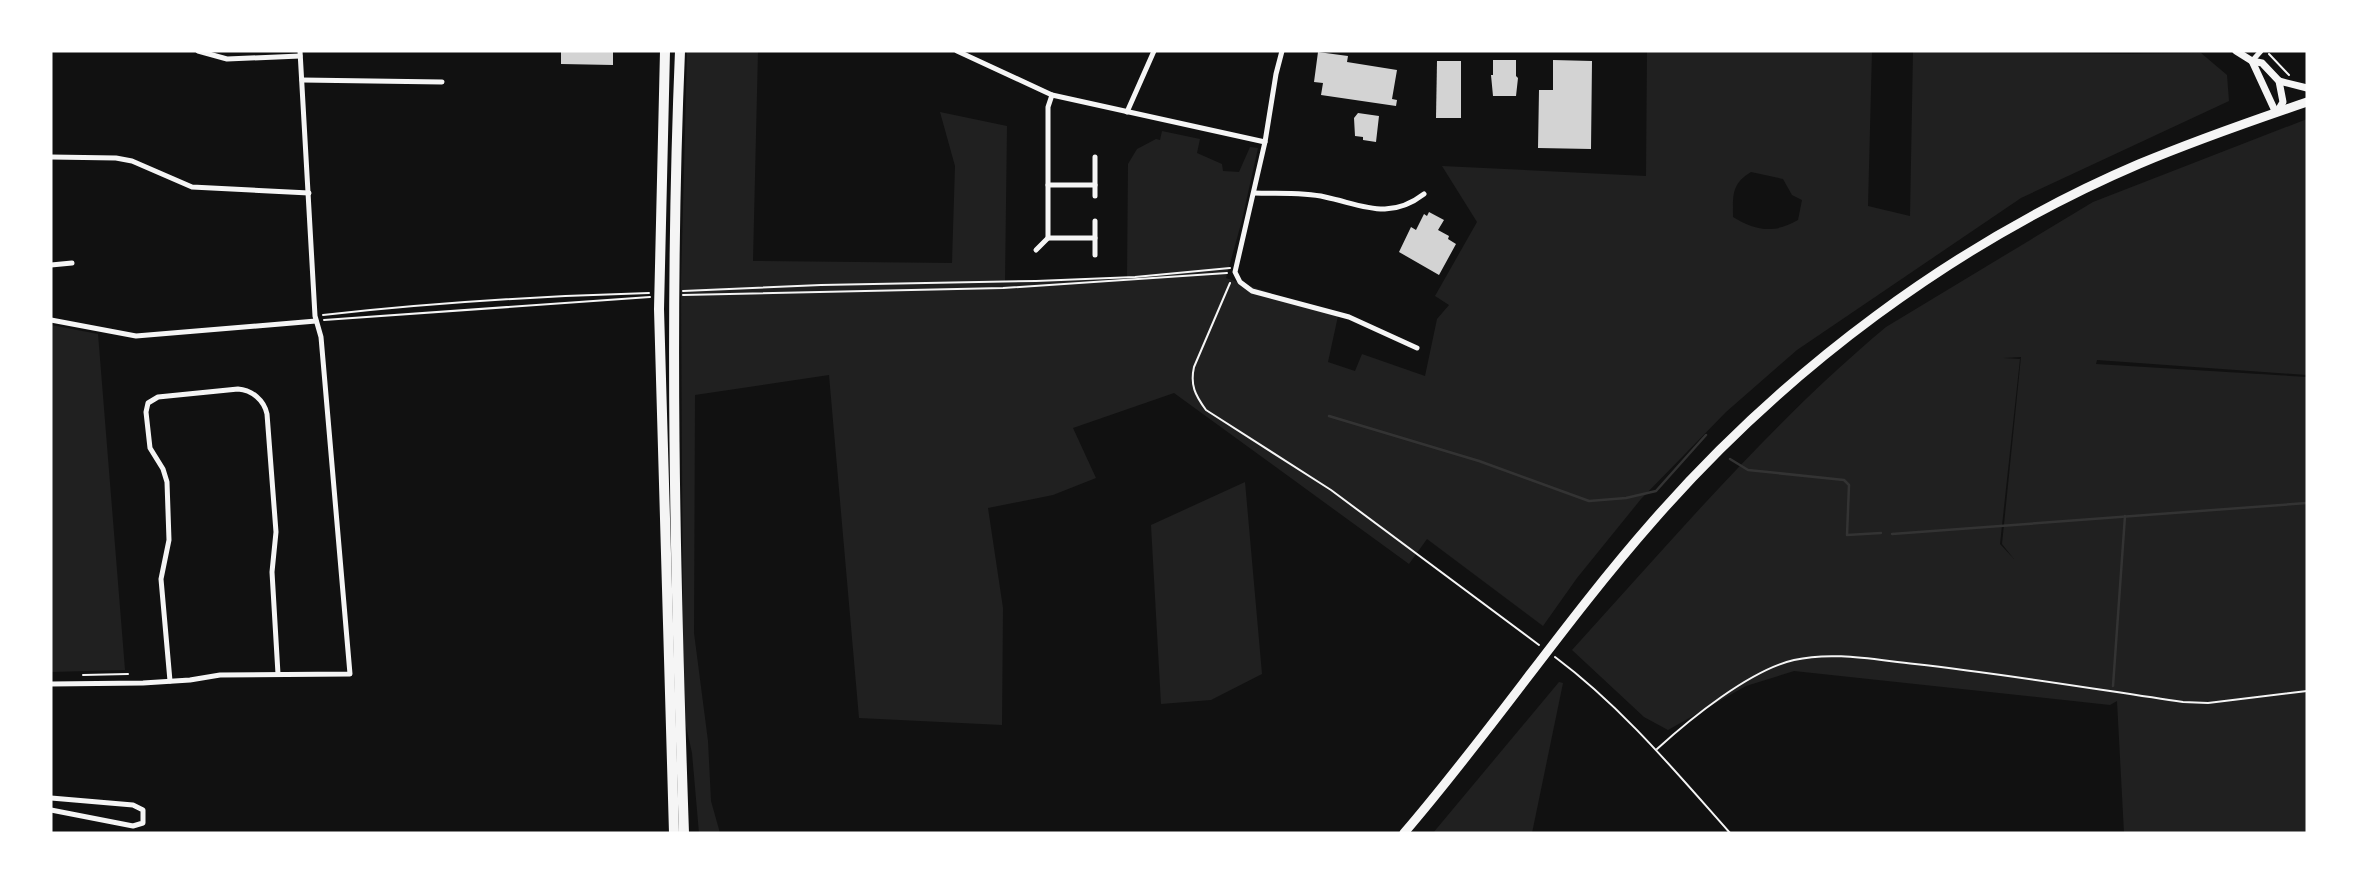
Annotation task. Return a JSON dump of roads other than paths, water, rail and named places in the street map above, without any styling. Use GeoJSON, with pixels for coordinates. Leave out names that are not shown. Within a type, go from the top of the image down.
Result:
{"type":"FeatureCollection","features":[{"type":"Feature","properties":{"kind":"highway"},"geometry":{"type":"LineString","coordinates":[[665,51],[656,292],[659,309],[674,833]]}},
{"type":"Feature","properties":{"kind":"highway"},"geometry":{"type":"LineString","coordinates":[[680,51],[673,484],[684,833]]}},
{"type":"Feature","properties":{"kind":"main road"},"geometry":{"type":"LineString","coordinates":[[1404,833],[1654,520],[1731,440],[1839,345],[1920,286],[2025,221],[2140,164],[2307,102]]}},
{"type":"Feature","properties":{"kind":"street"},"geometry":{"type":"LineString","coordinates":[[51,684],[170,681],[220,675],[350,674],[321,337],[316,318],[300,53],[227,59],[198,51]]}},
{"type":"Feature","properties":{"kind":"street"},"geometry":{"type":"LineString","coordinates":[[957,51],[1052,95],[1265,142]]}},
{"type":"Feature","properties":{"kind":"street"},"geometry":{"type":"LineString","coordinates":[[1127,112],[1154,51]]}},
{"type":"Feature","properties":{"kind":"street"},"geometry":{"type":"LineString","coordinates":[[1282,51],[1273,86],[1265,142],[1235,270],[1240,282],[1252,291],[1349,317],[1417,348]]}},
{"type":"Feature","properties":{"kind":"street"},"geometry":{"type":"LineString","coordinates":[[2236,51],[2252,61],[2262,63],[2279,81],[2307,88]]}},
{"type":"Feature","properties":{"kind":"street"},"geometry":{"type":"LineString","coordinates":[[2252,61],[2262,51]]}},
{"type":"Feature","properties":{"kind":"street"},"geometry":{"type":"LineString","coordinates":[[2252,61],[2276,113]]}},
{"type":"Feature","properties":{"kind":"street"},"geometry":{"type":"LineString","coordinates":[[302,80],[442,82]]}},
{"type":"Feature","properties":{"kind":"street"},"geometry":{"type":"LineString","coordinates":[[2276,113],[2283,102],[2279,81]]}},
{"type":"Feature","properties":{"kind":"street"},"geometry":{"type":"LineString","coordinates":[[1036,250],[1048,237],[1048,107],[1052,95]]}},
{"type":"Feature","properties":{"kind":"street"},"geometry":{"type":"LineString","coordinates":[[51,157],[116,158],[132,161],[192,187],[309,193]]}},
{"type":"Feature","properties":{"kind":"street"},"geometry":{"type":"LineString","coordinates":[[1095,158],[1095,196]]}},
{"type":"Feature","properties":{"kind":"street"},"geometry":{"type":"LineString","coordinates":[[1048,185],[1095,185]]}},
{"type":"Feature","properties":{"kind":"street"},"geometry":{"type":"LineString","coordinates":[[1254,193],[1324,197],[1380,211],[1409,205],[1424,194]]}},
{"type":"Feature","properties":{"kind":"street"},"geometry":{"type":"LineString","coordinates":[[1095,222],[1095,255]]}},
{"type":"Feature","properties":{"kind":"street"},"geometry":{"type":"LineString","coordinates":[[1048,237],[1095,238]]}},
{"type":"Feature","properties":{"kind":"street"},"geometry":{"type":"LineString","coordinates":[[51,265],[72,263]]}},
{"type":"Feature","properties":{"kind":"street"},"geometry":{"type":"LineString","coordinates":[[51,320],[136,336],[316,318]]}},
{"type":"Feature","properties":{"kind":"street"},"geometry":{"type":"LineString","coordinates":[[170,681],[161,579],[169,540],[167,482],[163,469],[150,448],[146,407],[151,399],[158,397],[238,389],[250,392],[260,400],[267,414],[276,532],[272,572],[278,674]]}},
{"type":"Feature","properties":{"kind":"street"},"geometry":{"type":"LineString","coordinates":[[51,798],[133,805],[143,810],[143,823],[133,826],[51,810]]}},
{"type":"Feature","properties":{"kind":"waterway"},"geometry":{"type":"LineString","coordinates":[[1329,416],[1479,461],[1589,501],[1626,498],[1656,491],[1706,435]]}},
{"type":"Feature","properties":{"kind":"waterway"},"geometry":{"type":"LineString","coordinates":[[1730,459],[1748,470],[1844,480],[1849,485],[1847,535],[1881,533]]}},
{"type":"Feature","properties":{"kind":"waterway"},"geometry":{"type":"LineString","coordinates":[[1892,534],[2307,503]]}},
{"type":"Feature","properties":{"kind":"waterway"},"geometry":{"type":"LineString","coordinates":[[2113,686],[2125,516]]}}]}
